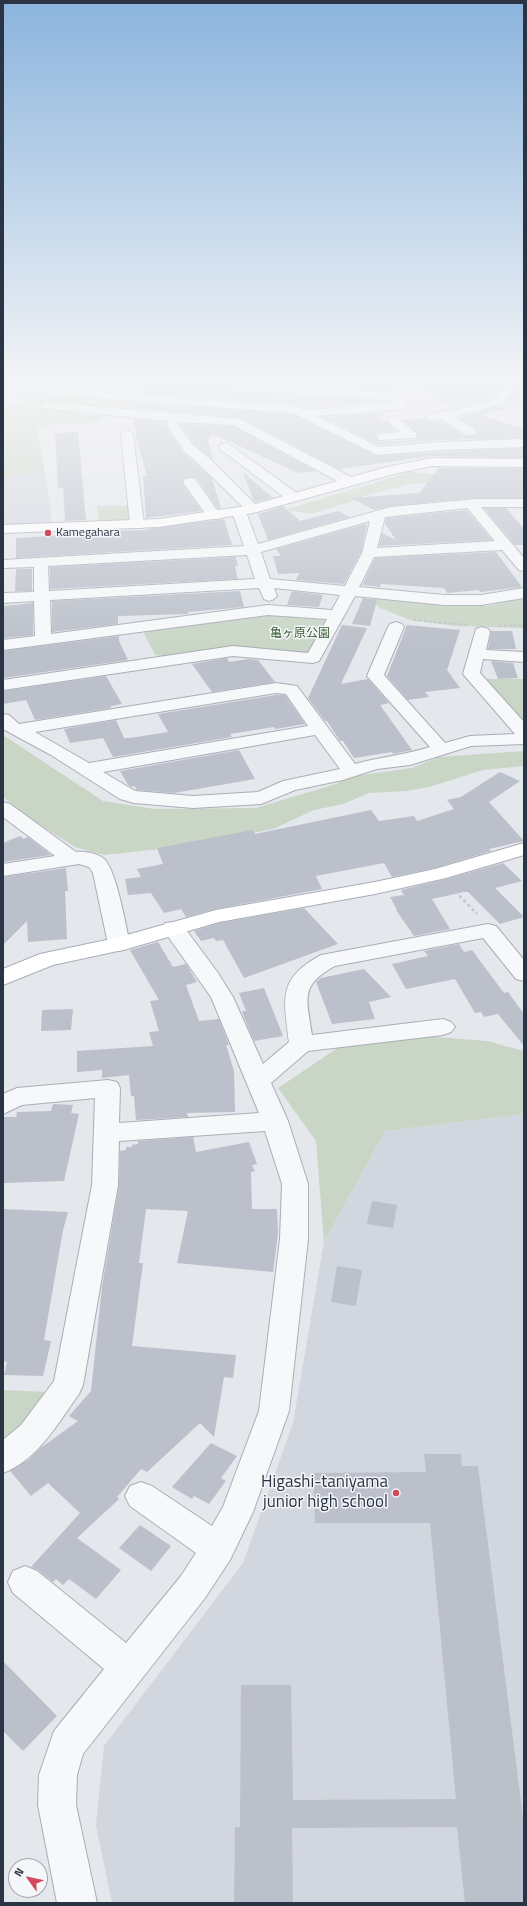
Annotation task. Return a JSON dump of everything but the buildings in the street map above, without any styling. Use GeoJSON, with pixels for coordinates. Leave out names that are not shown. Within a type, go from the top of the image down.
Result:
{"type":"FeatureCollection","features":[{"type":"Feature","properties":{"kind":"street"},"geometry":{"type":"LineString","coordinates":[[132,470],[137,525]]}},
{"type":"Feature","properties":{"kind":"street"},"geometry":{"type":"LineString","coordinates":[[212,470],[246,510],[253,550],[272,604],[271,608],[268,610]]}},
{"type":"Feature","properties":{"kind":"street"},"geometry":{"type":"LineString","coordinates":[[255,470],[293,498]]}},
{"type":"Feature","properties":{"kind":"street"},"geometry":{"type":"LineString","coordinates":[[327,470],[350,482]]}},
{"type":"Feature","properties":{"kind":"street"},"geometry":{"type":"LineString","coordinates":[[3,529],[137,525],[214,516],[246,510],[293,498],[392,470]]}},
{"type":"Feature","properties":{"kind":"street"},"geometry":{"type":"LineString","coordinates":[[190,482],[214,516]]}},
{"type":"Feature","properties":{"kind":"street"},"geometry":{"type":"LineString","coordinates":[[3,564],[253,550],[391,511],[471,504],[524,503]]}},
{"type":"Feature","properties":{"kind":"street"},"geometry":{"type":"LineString","coordinates":[[471,504],[524,567]]}},
{"type":"Feature","properties":{"kind":"street"},"geometry":{"type":"LineString","coordinates":[[3,685],[233,651],[313,658],[369,553],[379,514]]}},
{"type":"Feature","properties":{"kind":"street"},"geometry":{"type":"LineString","coordinates":[[369,553],[506,545]]}},
{"type":"Feature","properties":{"kind":"street"},"geometry":{"type":"LineString","coordinates":[[41,562],[43,640]]}},
{"type":"Feature","properties":{"kind":"street"},"geometry":{"type":"LineString","coordinates":[[3,598],[265,583],[444,600],[480,600],[524,593]]}},
{"type":"Feature","properties":{"kind":"street"},"geometry":{"type":"LineString","coordinates":[[3,645],[268,610],[337,614]]}},
{"type":"Feature","properties":{"kind":"street"},"geometry":{"type":"LineString","coordinates":[[403,624],[375,676],[441,749]]}},
{"type":"Feature","properties":{"kind":"street"},"geometry":{"type":"LineString","coordinates":[[476,628],[476,654],[471,674],[524,733]]}},
{"type":"Feature","properties":{"kind":"street"},"geometry":{"type":"LineString","coordinates":[[476,654],[524,657]]}},
{"type":"Feature","properties":{"kind":"street"},"geometry":{"type":"LineString","coordinates":[[9,724],[276,688],[291,690],[350,771]]}},
{"type":"Feature","properties":{"kind":"street"},"geometry":{"type":"LineString","coordinates":[[9,724],[57,750],[127,795],[134,797],[193,802],[261,798],[290,785],[375,764],[410,759],[470,741],[524,739]]}},
{"type":"Feature","properties":{"kind":"street"},"geometry":{"type":"LineString","coordinates":[[87,769],[320,729]]}},
{"type":"Feature","properties":{"kind":"street"},"geometry":{"type":"LineString","coordinates":[[3,808],[72,859]]}},
{"type":"Feature","properties":{"kind":"street"},"geometry":{"type":"LineString","coordinates":[[3,978],[22,968],[48,959],[119,944],[173,928],[244,910],[375,888],[439,874],[524,849]]}},
{"type":"Feature","properties":{"kind":"street"},"geometry":{"type":"LineString","coordinates":[[3,870],[72,859],[88,859],[97,863],[103,873],[119,944]]}},
{"type":"Feature","properties":{"kind":"street"},"geometry":{"type":"LineString","coordinates":[[76,1903],[57,1805],[58,1775],[67,1744],[193,1587],[218,1549],[237,1512],[274,1411],[294,1239],[295,1184],[275,1121],[259,1080],[222,997],[210,978],[173,928]]}},
{"type":"Feature","properties":{"kind":"street"},"geometry":{"type":"LineString","coordinates":[[301,1044],[296,990],[301,979],[316,966],[329,960],[488,931],[524,974]]}},
{"type":"Feature","properties":{"kind":"street"},"geometry":{"type":"LineString","coordinates":[[259,1080],[301,1044],[443,1026]]}},
{"type":"Feature","properties":{"kind":"street"},"geometry":{"type":"LineString","coordinates":[[3,1105],[17,1097],[108,1088],[105,1185],[68,1385],[32,1435],[3,1459]]}},
{"type":"Feature","properties":{"kind":"street"},"geometry":{"type":"LineString","coordinates":[[106,1133],[275,1121]]}},
{"type":"Feature","properties":{"kind":"street"},"geometry":{"type":"LineString","coordinates":[[140,1496],[218,1549]]}},
{"type":"Feature","properties":{"kind":"street"},"geometry":{"type":"LineString","coordinates":[[25,1582],[129,1666]]}},
{"type":"Feature","properties":{"kind":"path"},"geometry":{"type":"LineString","coordinates":[[403,624],[476,628]]}},
{"type":"Feature","properties":{"kind":"path"},"geometry":{"type":"LineString","coordinates":[[498,626],[524,625]]}},
{"type":"Feature","properties":{"kind":"path"},"geometry":{"type":"LineString","coordinates":[[439,874],[484,922],[488,931]]}},
{"type":"Feature","properties":{"kind":"shaded area"},"geometry":{"type":"Polygon","coordinates":[[[45,473],[52,522],[3,525],[3,476],[45,473]]]}},
{"type":"Feature","properties":{"kind":"shaded area","name":"Higashi-taniyama junior high school"},"geometry":{"type":"Polygon","coordinates":[[[524,1114],[524,1903],[112,1903],[96,1825],[104,1746],[243,1563],[293,1423],[324,1242],[385,1131],[524,1114]]]}},
{"type":"Feature","properties":{"kind":"green space"},"geometry":{"type":"Polygon","coordinates":[[[3,470],[44,470],[45,473],[3,476],[3,470]]]}},
{"type":"Feature","properties":{"kind":"green space"},"geometry":{"type":"Polygon","coordinates":[[[411,472],[450,476],[445,490],[427,483],[410,484],[361,497],[359,499],[312,514],[284,510],[411,472]]]}},
{"type":"Feature","properties":{"kind":"green space"},"geometry":{"type":"Polygon","coordinates":[[[97,506],[128,506],[128,519],[124,521],[99,521],[97,506]]]}},
{"type":"Feature","properties":{"kind":"green space"},"geometry":{"type":"Polygon","coordinates":[[[371,597],[437,604],[487,606],[524,597],[524,628],[456,626],[410,620],[378,607],[371,597]]]}},
{"type":"Feature","properties":{"kind":"green space","name":"亀ヶ原公園"},"geometry":{"type":"Polygon","coordinates":[[[275,614],[328,616],[314,650],[304,653],[235,646],[168,657],[155,655],[144,633],[149,629],[275,614]]]}},
{"type":"Feature","properties":{"kind":"green space"},"geometry":{"type":"Polygon","coordinates":[[[482,679],[524,679],[524,723],[482,679]]]}},
{"type":"Feature","properties":{"kind":"green space"},"geometry":{"type":"Polygon","coordinates":[[[3,735],[103,801],[154,809],[256,808],[336,784],[349,777],[412,768],[439,757],[524,751],[524,766],[483,770],[429,787],[407,791],[369,793],[343,804],[314,810],[273,829],[179,847],[104,855],[75,847],[28,817],[3,797],[3,735]]]}},
{"type":"Feature","properties":{"kind":"green space"},"geometry":{"type":"Polygon","coordinates":[[[423,1036],[487,1041],[524,1051],[524,1114],[385,1131],[324,1242],[316,1141],[278,1088],[339,1047],[423,1036]]]}},
{"type":"Feature","properties":{"kind":"green space"},"geometry":{"type":"Polygon","coordinates":[[[3,1390],[49,1392],[15,1432],[3,1440],[3,1390]]]}},
{"type":"Feature","properties":{"kind":"place","name":"Kamegahara"},"geometry":{"type":"Point","coordinates":[48,533]}},
{"type":"Feature","properties":{"kind":"place","name":"Higashi-taniyama junior high school"},"geometry":{"type":"Point","coordinates":[396,1493]}}]}
